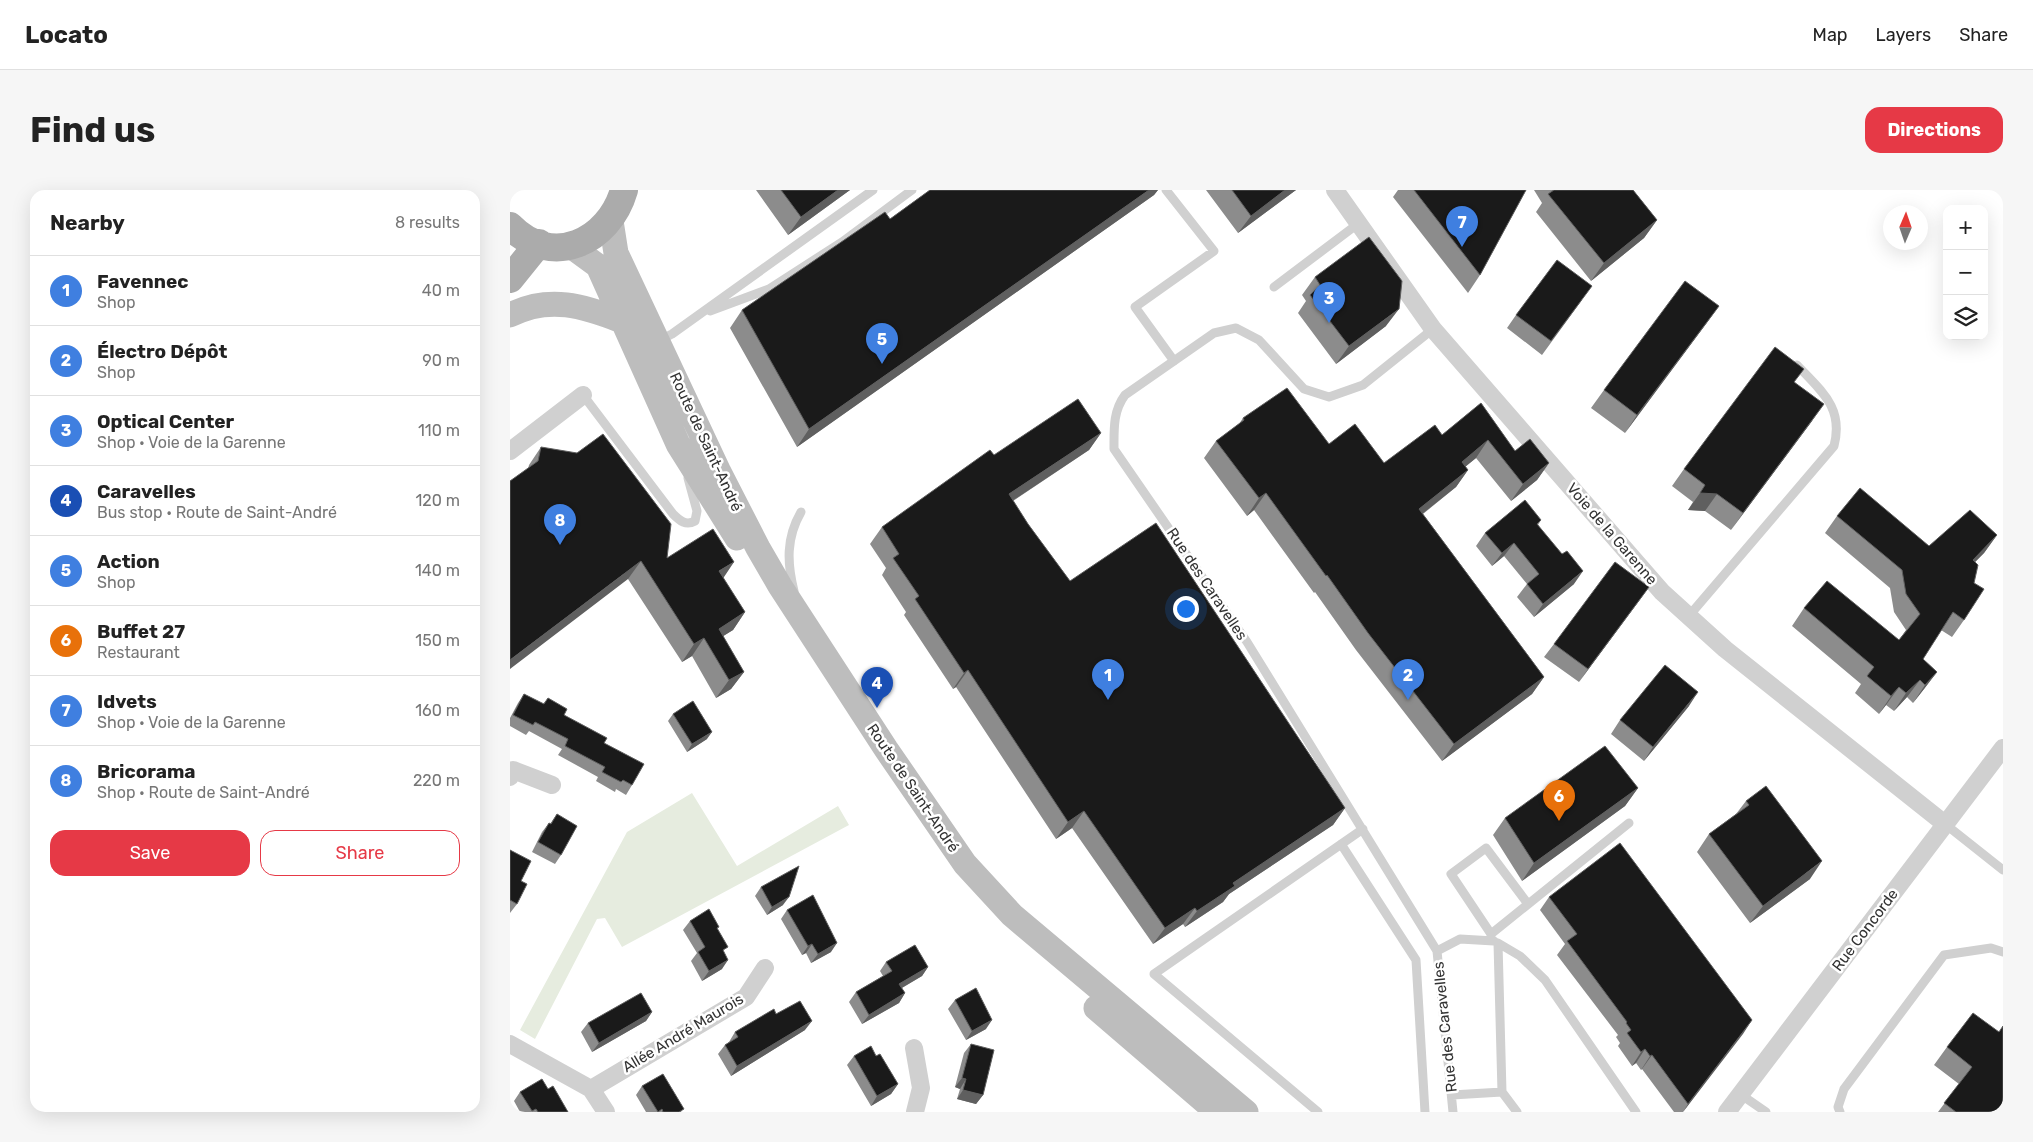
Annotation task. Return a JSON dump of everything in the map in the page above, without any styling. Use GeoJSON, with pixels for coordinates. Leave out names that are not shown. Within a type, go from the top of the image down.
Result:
{"type":"FeatureCollection","features":[{"type":"Feature","properties":{"kind":"main road"},"geometry":{"type":"LineString","coordinates":[[510,226],[518,234],[539,243],[572,247],[597,234],[611,220],[620,206],[624,190]]}},
{"type":"Feature","properties":{"kind":"main road","name":"Route de Saint-André"},"geometry":{"type":"LineString","coordinates":[[611,220],[616,254],[678,444],[724,520],[922,822],[985,904],[1057,974],[1217,1112]]}},
{"type":"Feature","properties":{"kind":"main road"},"geometry":{"type":"LineString","coordinates":[[510,278],[539,243]]}},
{"type":"Feature","properties":{"kind":"main road","name":"Route de Saint-André"},"geometry":{"type":"LineString","coordinates":[[572,247],[598,266],[622,321],[647,348],[780,586],[915,793],[965,864],[1012,914],[1246,1112]]}},
{"type":"Feature","properties":{"kind":"main road"},"geometry":{"type":"LineString","coordinates":[[510,315],[530,306],[550,303],[592,309],[622,321]]}},
{"type":"Feature","properties":{"kind":"street","name":"Voie de la Garenne"},"geometry":{"type":"LineString","coordinates":[[1335,190],[1433,329],[1623,549],[1688,617],[1944,824]]}},
{"type":"Feature","properties":{"kind":"street"},"geometry":{"type":"LineString","coordinates":[[510,452],[583,395]]}},
{"type":"Feature","properties":{"kind":"street","name":"Rue Concorde"},"geometry":{"type":"LineString","coordinates":[[1727,1112],[2003,748]]}},
{"type":"Feature","properties":{"kind":"street"},"geometry":{"type":"LineString","coordinates":[[510,777],[513,770],[552,785]]}},
{"type":"Feature","properties":{"kind":"street","name":"Allée André Maurois"},"geometry":{"type":"LineString","coordinates":[[591,1089],[746,997],[765,968]]}},
{"type":"Feature","properties":{"kind":"street"},"geometry":{"type":"LineString","coordinates":[[510,1044],[591,1089],[606,1112]]}},
{"type":"Feature","properties":{"kind":"street"},"geometry":{"type":"LineString","coordinates":[[914,1048],[921,1088],[915,1112]]}},
{"type":"Feature","properties":{"kind":"lane"},"geometry":{"type":"LineString","coordinates":[[647,348],[699,314],[873,190]]}},
{"type":"Feature","properties":{"kind":"lane"},"geometry":{"type":"LineString","coordinates":[[699,314],[769,289],[842,242],[912,190]]}},
{"type":"Feature","properties":{"kind":"lane"},"geometry":{"type":"LineString","coordinates":[[1166,190],[1214,251],[1135,307],[1174,361]]}},
{"type":"Feature","properties":{"kind":"lane"},"geometry":{"type":"LineString","coordinates":[[1274,287],[1359,223]]}},
{"type":"Feature","properties":{"kind":"lane","name":"Rue des Caravelles"},"geometry":{"type":"LineString","coordinates":[[1433,329],[1363,385],[1329,397],[1304,389],[1259,340],[1236,328],[1214,332],[1125,395],[1119,403],[1114,420],[1114,449],[1247,642],[1437,950],[1453,1112]]}},
{"type":"Feature","properties":{"kind":"lane"},"geometry":{"type":"LineString","coordinates":[[1688,617],[1834,446],[1838,429],[1835,412],[1826,396],[1796,365]]}},
{"type":"Feature","properties":{"kind":"lane"},"geometry":{"type":"LineString","coordinates":[[583,395],[674,514],[683,523],[690,524],[695,521],[697,511],[678,444]]}},
{"type":"Feature","properties":{"kind":"lane"},"geometry":{"type":"LineString","coordinates":[[800,616],[789,574],[788,556],[792,528],[801,512]]}},
{"type":"Feature","properties":{"kind":"lane"},"geometry":{"type":"LineString","coordinates":[[1437,950],[1460,940],[1493,939],[1528,904],[1629,823]]}},
{"type":"Feature","properties":{"kind":"lane"},"geometry":{"type":"LineString","coordinates":[[1944,824],[2003,870]]}},
{"type":"Feature","properties":{"kind":"lane"},"geometry":{"type":"LineString","coordinates":[[1318,1112],[1154,974],[1362,829]]}},
{"type":"Feature","properties":{"kind":"lane"},"geometry":{"type":"LineString","coordinates":[[1341,844],[1416,960],[1425,1112]]}},
{"type":"Feature","properties":{"kind":"lane"},"geometry":{"type":"LineString","coordinates":[[1528,904],[1486,848],[1451,874],[1493,939],[1520,956],[1545,980],[1636,1112]]}},
{"type":"Feature","properties":{"kind":"lane"},"geometry":{"type":"LineString","coordinates":[[1493,939],[1502,1092],[1517,1112]]}},
{"type":"Feature","properties":{"kind":"lane"},"geometry":{"type":"LineString","coordinates":[[1840,1112],[1838,1107],[1844,1089],[1944,956],[1992,948],[2003,952]]}},
{"type":"Feature","properties":{"kind":"lane"},"geometry":{"type":"LineString","coordinates":[[1452,1095],[1502,1092]]}},
{"type":"Feature","properties":{"kind":"lane"},"geometry":{"type":"LineString","coordinates":[[1740,1094],[1766,1112]]}},
{"type":"Feature","properties":{"kind":"shaded area"},"geometry":{"type":"Polygon","coordinates":[[[692,793],[737,866],[838,806],[849,825],[622,947],[605,918],[597,919],[535,1039],[520,1030],[627,832],[692,793]]]}},
{"type":"Feature","properties":{"kind":"building"},"geometry":{"type":"Polygon","coordinates":[[[781,190],[838,190],[801,217],[781,190]]]}},
{"type":"Feature","properties":{"kind":"building"},"geometry":{"type":"Polygon","coordinates":[[[930,190],[1149,190],[809,429],[742,310],[885,212],[890,219],[930,190]]]}},
{"type":"Feature","properties":{"kind":"building"},"geometry":{"type":"Polygon","coordinates":[[[1232,190],[1285,190],[1251,216],[1232,190]]]}},
{"type":"Feature","properties":{"kind":"building"},"geometry":{"type":"Polygon","coordinates":[[[1414,190],[1526,190],[1480,275],[1414,190]]]}},
{"type":"Feature","properties":{"kind":"building"},"geometry":{"type":"Polygon","coordinates":[[[1554,190],[1633,190],[1657,220],[1604,263],[1548,194],[1554,190]]]}},
{"type":"Feature","properties":{"kind":"building"},"geometry":{"type":"Polygon","coordinates":[[[1369,237],[1402,281],[1399,309],[1349,346],[1310,295],[1320,285],[1315,277],[1369,237]]]}},
{"type":"Feature","properties":{"kind":"building"},"geometry":{"type":"Polygon","coordinates":[[[1557,260],[1592,286],[1551,341],[1516,315],[1557,260]]]}},
{"type":"Feature","properties":{"kind":"building"},"geometry":{"type":"Polygon","coordinates":[[[1685,281],[1719,306],[1637,415],[1604,390],[1685,281]]]}},
{"type":"Feature","properties":{"kind":"building"},"geometry":{"type":"Polygon","coordinates":[[[1775,347],[1804,369],[1794,382],[1824,404],[1743,513],[1717,494],[1700,493],[1705,485],[1684,469],[1775,347]]]}},
{"type":"Feature","properties":{"kind":"building"},"geometry":{"type":"Polygon","coordinates":[[[1287,388],[1329,444],[1355,424],[1384,463],[1435,425],[1442,435],[1481,403],[1515,451],[1530,439],[1549,463],[1523,484],[1488,440],[1462,462],[1468,470],[1419,509],[1544,677],[1454,744],[1368,633],[1266,493],[1259,498],[1216,441],[1244,420],[1243,418],[1287,388]]]}},
{"type":"Feature","properties":{"kind":"building"},"geometry":{"type":"Polygon","coordinates":[[[1078,399],[1101,433],[1009,494],[1028,524],[1070,581],[1156,523],[1345,808],[1233,883],[1235,886],[1197,911],[1195,908],[1165,928],[1084,811],[1068,822],[968,670],[964,673],[915,599],[919,596],[893,558],[899,554],[882,527],[990,450],[994,455],[1078,399]]]}},
{"type":"Feature","properties":{"kind":"building"},"geometry":{"type":"Polygon","coordinates":[[[603,434],[671,524],[667,558],[713,529],[734,562],[719,571],[745,612],[719,629],[744,672],[729,680],[704,638],[694,644],[641,561],[510,660],[510,481],[538,461],[541,447],[577,453],[603,434]]]}},
{"type":"Feature","properties":{"kind":"building"},"geometry":{"type":"Polygon","coordinates":[[[1860,488],[1929,546],[1970,510],[1997,535],[1973,560],[1978,565],[1974,583],[1984,589],[1964,620],[1953,612],[1923,659],[1937,672],[1925,685],[1920,680],[1906,693],[1899,687],[1891,696],[1867,676],[1874,667],[1804,608],[1827,581],[1899,640],[1920,614],[1906,594],[1902,570],[1837,516],[1860,488]]]}},
{"type":"Feature","properties":{"kind":"building"},"geometry":{"type":"Polygon","coordinates":[[[1525,500],[1541,520],[1537,524],[1562,554],[1567,551],[1583,571],[1543,604],[1527,584],[1539,574],[1514,543],[1502,553],[1485,533],[1525,500]]]}},
{"type":"Feature","properties":{"kind":"building"},"geometry":{"type":"Polygon","coordinates":[[[1615,562],[1649,587],[1588,669],[1554,644],[1615,562]]]}},
{"type":"Feature","properties":{"kind":"building"},"geometry":{"type":"Polygon","coordinates":[[[1665,665],[1698,692],[1653,747],[1620,720],[1665,665]]]}},
{"type":"Feature","properties":{"kind":"building"},"geometry":{"type":"Polygon","coordinates":[[[524,694],[544,704],[548,698],[567,709],[564,715],[607,738],[604,743],[644,764],[632,785],[623,780],[621,782],[602,772],[605,767],[565,746],[568,739],[535,722],[533,725],[513,715],[524,694]]]}},
{"type":"Feature","properties":{"kind":"building"},"geometry":{"type":"Polygon","coordinates":[[[693,701],[712,732],[692,744],[673,714],[693,701]]]}},
{"type":"Feature","properties":{"kind":"building"},"geometry":{"type":"Polygon","coordinates":[[[1605,746],[1638,788],[1534,863],[1505,818],[1605,746]]]}},
{"type":"Feature","properties":{"kind":"building"},"geometry":{"type":"Polygon","coordinates":[[[1766,786],[1822,861],[1763,906],[1709,834],[1749,805],[1746,801],[1766,786]]]}},
{"type":"Feature","properties":{"kind":"building"},"geometry":{"type":"Polygon","coordinates":[[[557,814],[577,826],[561,855],[538,842],[549,823],[551,824],[557,814]]]}},
{"type":"Feature","properties":{"kind":"building"},"geometry":{"type":"Polygon","coordinates":[[[1620,843],[1752,1020],[1688,1104],[1652,1055],[1650,1056],[1645,1049],[1641,1052],[1627,1033],[1631,1030],[1627,1022],[1567,941],[1577,934],[1549,897],[1620,843]]]}},
{"type":"Feature","properties":{"kind":"building"},"geometry":{"type":"Polygon","coordinates":[[[510,850],[531,861],[521,881],[527,884],[517,904],[510,900],[510,850]]]}},
{"type":"Feature","properties":{"kind":"building"},"geometry":{"type":"Polygon","coordinates":[[[799,866],[789,897],[772,907],[761,887],[799,866]]]}},
{"type":"Feature","properties":{"kind":"building"},"geometry":{"type":"Polygon","coordinates":[[[813,895],[837,943],[818,954],[812,944],[808,946],[787,910],[813,895]]]}},
{"type":"Feature","properties":{"kind":"building"},"geometry":{"type":"Polygon","coordinates":[[[709,909],[728,947],[723,950],[728,960],[709,971],[698,952],[705,947],[690,921],[709,909]]]}},
{"type":"Feature","properties":{"kind":"building"},"geometry":{"type":"Polygon","coordinates":[[[915,945],[928,967],[899,984],[905,993],[869,1015],[856,992],[892,971],[886,962],[915,945]]]}},
{"type":"Feature","properties":{"kind":"building"},"geometry":{"type":"Polygon","coordinates":[[[976,988],[992,1020],[972,1031],[955,1000],[976,988]]]}},
{"type":"Feature","properties":{"kind":"building"},"geometry":{"type":"Polygon","coordinates":[[[641,993],[652,1012],[599,1043],[588,1023],[641,993]]]}},
{"type":"Feature","properties":{"kind":"building"},"geometry":{"type":"Polygon","coordinates":[[[800,1001],[812,1021],[737,1066],[725,1045],[738,1037],[735,1032],[774,1009],[776,1014],[800,1001]]]}},
{"type":"Feature","properties":{"kind":"building"},"geometry":{"type":"Polygon","coordinates":[[[1973,1013],[1999,1032],[2003,1026],[2003,1112],[1956,1112],[1944,1103],[1972,1067],[1947,1047],[1973,1013]]]}},
{"type":"Feature","properties":{"kind":"building"},"geometry":{"type":"Polygon","coordinates":[[[971,1044],[994,1050],[983,1095],[963,1090],[966,1079],[962,1078],[971,1044]]]}},
{"type":"Feature","properties":{"kind":"building"},"geometry":{"type":"Polygon","coordinates":[[[871,1046],[876,1056],[880,1054],[898,1084],[877,1096],[854,1056],[871,1046]]]}},
{"type":"Feature","properties":{"kind":"building"},"geometry":{"type":"Polygon","coordinates":[[[663,1074],[684,1109],[679,1112],[663,1112],[662,1109],[658,1112],[642,1086],[663,1074]]]}},
{"type":"Feature","properties":{"kind":"building"},"geometry":{"type":"Polygon","coordinates":[[[542,1079],[548,1089],[553,1086],[568,1112],[538,1112],[536,1109],[532,1111],[520,1092],[542,1079]]]}},
{"type":"Feature","properties":{"kind":"place","name":"Idvets"},"geometry":{"type":"Point","coordinates":[1462,247]}},
{"type":"Feature","properties":{"kind":"place","name":"Optical Center"},"geometry":{"type":"Point","coordinates":[1329,323]}},
{"type":"Feature","properties":{"kind":"place","name":"Action"},"geometry":{"type":"Point","coordinates":[882,364]}},
{"type":"Feature","properties":{"kind":"place","name":"Bricorama"},"geometry":{"type":"Point","coordinates":[560,545]}},
{"type":"Feature","properties":{"kind":"place","name":"Favennec"},"geometry":{"type":"Point","coordinates":[1108,700]}},
{"type":"Feature","properties":{"kind":"place","name":"Électro Dépôt"},"geometry":{"type":"Point","coordinates":[1408,700]}},
{"type":"Feature","properties":{"kind":"place","name":"Caravelles"},"geometry":{"type":"Point","coordinates":[877,708]}},
{"type":"Feature","properties":{"kind":"place","name":"Buffet 27"},"geometry":{"type":"Point","coordinates":[1559,821]}}]}
